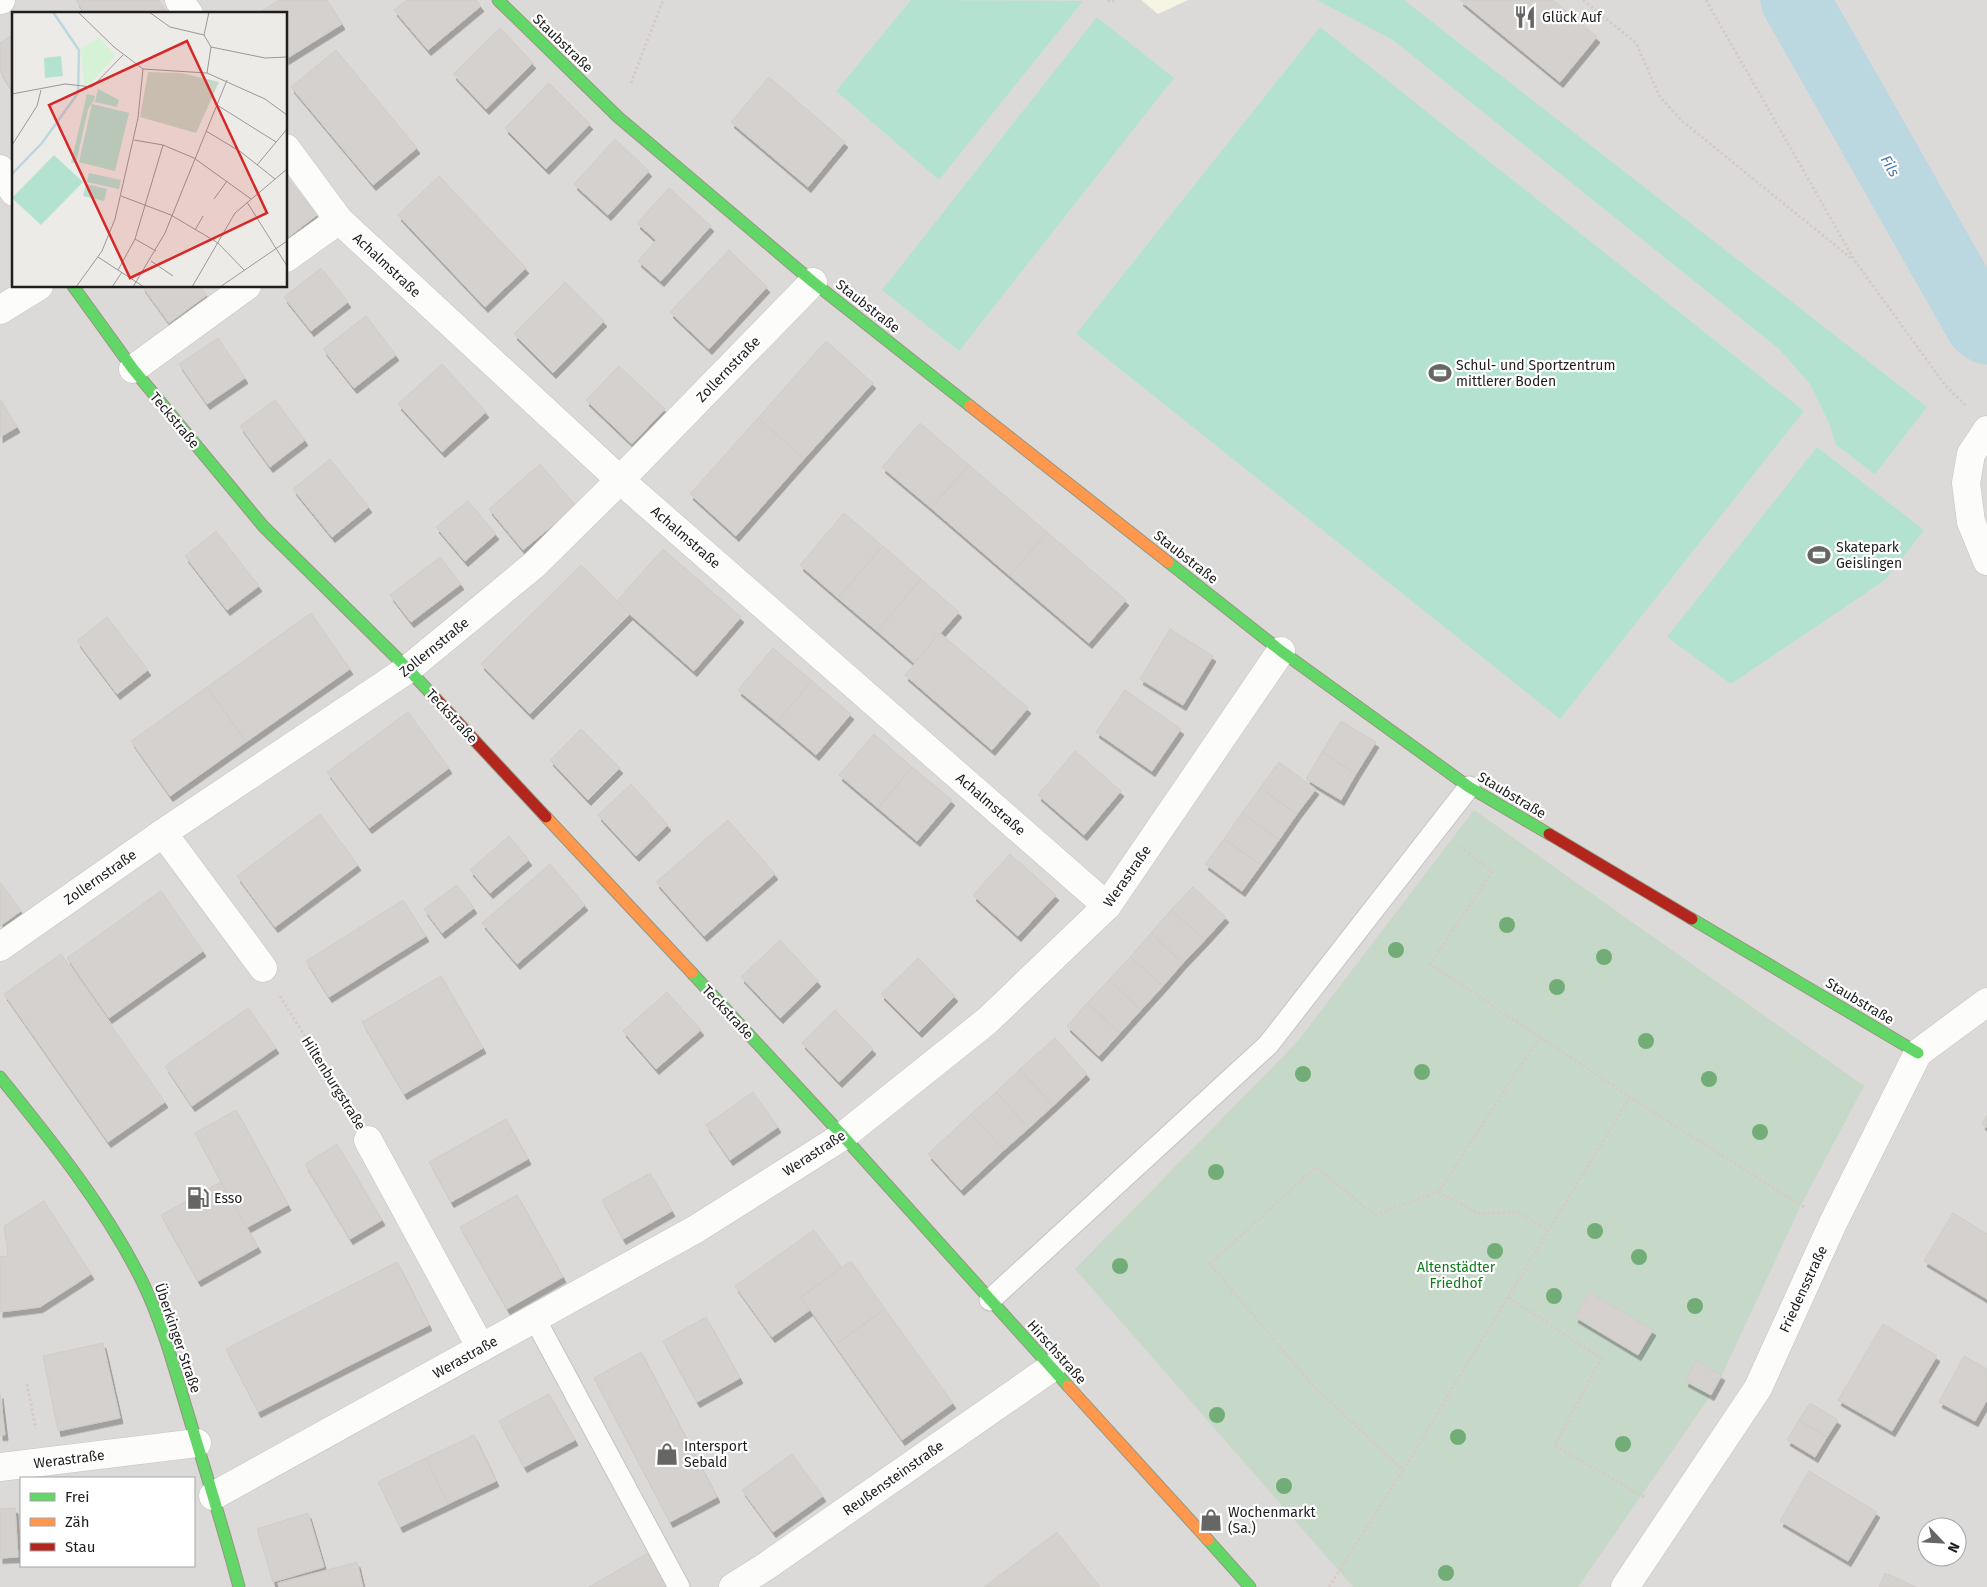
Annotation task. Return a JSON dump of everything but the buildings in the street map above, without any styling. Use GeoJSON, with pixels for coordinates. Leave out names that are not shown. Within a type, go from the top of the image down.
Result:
{"type":"FeatureCollection","features":[{"type":"Feature","properties":{"kind":"street"},"geometry":{"type":"LineString","coordinates":[[179,0],[188,12]]}},
{"type":"Feature","properties":{"kind":"street","name":"Staubstraße"},"geometry":{"type":"LineString","coordinates":[[498,0],[618,117],[813,282],[1281,651],[1469,787],[1918,1053]]}},
{"type":"Feature","properties":{"kind":"street","name":"Achalmstraße"},"geometry":{"type":"LineString","coordinates":[[288,151],[339,220],[620,480],[1107,906]]}},
{"type":"Feature","properties":{"kind":"street"},"geometry":{"type":"LineString","coordinates":[[0,169],[12,189]]}},
{"type":"Feature","properties":{"kind":"street"},"geometry":{"type":"LineString","coordinates":[[288,257],[339,220]]}},
{"type":"Feature","properties":{"kind":"street","name":"Zollernstraße"},"geometry":{"type":"LineString","coordinates":[[0,947],[163,833],[408,669],[534,565],[620,480],[813,282]]}},
{"type":"Feature","properties":{"kind":"street"},"geometry":{"type":"LineString","coordinates":[[0,310],[36,288]]}},
{"type":"Feature","properties":{"kind":"street","name":"Teckstraße"},"geometry":{"type":"LineString","coordinates":[[74,288],[133,369],[263,526],[408,669],[843,1136]]}},
{"type":"Feature","properties":{"kind":"street"},"geometry":{"type":"LineString","coordinates":[[133,369],[244,288]]}},
{"type":"Feature","properties":{"kind":"street"},"geometry":{"type":"LineString","coordinates":[[1987,430],[1971,454],[1966,483],[1971,522],[1987,561]]}},
{"type":"Feature","properties":{"kind":"street","name":"Werastraße"},"geometry":{"type":"LineString","coordinates":[[213,1496],[696,1229],[843,1136],[987,1021],[1107,906],[1281,651]]}},
{"type":"Feature","properties":{"kind":"street"},"geometry":{"type":"LineString","coordinates":[[163,833],[263,968]]}},
{"type":"Feature","properties":{"kind":"street","name":"Friedensstraße"},"geometry":{"type":"LineString","coordinates":[[1625,1587],[1758,1388],[1833,1223],[1918,1053],[1987,1002]]}},
{"type":"Feature","properties":{"kind":"street","name":"Überkinger Straße"},"geometry":{"type":"LineString","coordinates":[[0,1077],[65,1158],[105,1217],[142,1282],[169,1349],[229,1546],[239,1587]]}},
{"type":"Feature","properties":{"kind":"street","name":"Hirschstraße"},"geometry":{"type":"LineString","coordinates":[[843,1136],[1247,1586]]}},
{"type":"Feature","properties":{"kind":"street","name":"Hiltenburgstraße"},"geometry":{"type":"LineString","coordinates":[[368,1140],[481,1348]]}},
{"type":"Feature","properties":{"kind":"street","name":"Reußensteinstraße"},"geometry":{"type":"LineString","coordinates":[[733,1587],[765,1567],[1051,1368]]}},
{"type":"Feature","properties":{"kind":"street","name":"Werastraße"},"geometry":{"type":"LineString","coordinates":[[0,1467],[197,1443]]}},
{"type":"Feature","properties":{"kind":"lane"},"geometry":{"type":"LineString","coordinates":[[990,1300],[1268,1044],[1469,787]]}},
{"type":"Feature","properties":{"kind":"lane"},"geometry":{"type":"LineString","coordinates":[[535,1319],[679,1587]]}},
{"type":"Feature","properties":{"kind":"path"},"geometry":{"type":"LineString","coordinates":[[618,117],[663,0]]}},
{"type":"Feature","properties":{"kind":"path"},"geometry":{"type":"LineString","coordinates":[[1108,0],[1110,2],[1116,0]]}},
{"type":"Feature","properties":{"kind":"path"},"geometry":{"type":"LineString","coordinates":[[1583,0],[1636,43],[1660,97],[1682,122],[1855,261]]}},
{"type":"Feature","properties":{"kind":"path"},"geometry":{"type":"LineString","coordinates":[[1706,0],[1855,261],[1945,385],[1969,410]]}},
{"type":"Feature","properties":{"kind":"path"},"geometry":{"type":"LineString","coordinates":[[1436,829],[1492,872],[1430,964],[1630,1097],[1793,1200],[1833,1223]]}},
{"type":"Feature","properties":{"kind":"path","name":"Hiltenburgstraße"},"geometry":{"type":"LineString","coordinates":[[263,968],[368,1140]]}},
{"type":"Feature","properties":{"kind":"path"},"geometry":{"type":"LineString","coordinates":[[1403,1470],[1313,1386],[1210,1264],[1316,1167],[1375,1215],[1438,1192],[1540,1037]]}},
{"type":"Feature","properties":{"kind":"path"},"geometry":{"type":"LineString","coordinates":[[1329,1587],[1403,1470],[1630,1097]]}},
{"type":"Feature","properties":{"kind":"path"},"geometry":{"type":"LineString","coordinates":[[1438,1192],[1480,1214],[1517,1212],[1548,1231]]}},
{"type":"Feature","properties":{"kind":"path"},"geometry":{"type":"LineString","coordinates":[[1508,1297],[1601,1358],[1555,1446],[1673,1515]]}},
{"type":"Feature","properties":{"kind":"path"},"geometry":{"type":"LineString","coordinates":[[27,1384],[43,1462]]}},
{"type":"Feature","properties":{"kind":"shaded area"},"geometry":{"type":"Polygon","coordinates":[[[0,0],[1987,0],[1987,1587],[0,1587],[0,0]]]}},
{"type":"Feature","properties":{"kind":"shaded area"},"geometry":{"type":"Polygon","coordinates":[[[554,0],[645,0],[600,62],[554,0]]]}},
{"type":"Feature","properties":{"kind":"shaded area"},"geometry":{"type":"Polygon","coordinates":[[[1141,0],[1188,0],[1158,14],[1141,0]]]}},
{"type":"Feature","properties":{"kind":"shaded area"},"geometry":{"type":"Polygon","coordinates":[[[1987,648],[1987,928],[1847,997],[1770,904],[1737,911],[1669,798],[1987,648]]]}},
{"type":"Feature","properties":{"kind":"green space"},"geometry":{"type":"Polygon","coordinates":[[[911,0],[1083,1],[939,180],[836,91],[911,0]]]}},
{"type":"Feature","properties":{"kind":"green space"},"geometry":{"type":"Polygon","coordinates":[[[1317,0],[1404,0],[1927,407],[1875,474],[1836,445],[1829,423],[1810,384],[1779,349],[1393,40],[1317,0]]]}},
{"type":"Feature","properties":{"kind":"green space"},"geometry":{"type":"Polygon","coordinates":[[[1097,17],[1174,78],[959,351],[882,290],[1097,17]]]}},
{"type":"Feature","properties":{"kind":"green space","name":"Schul- und Sportzentrum mittlerer Boden"},"geometry":{"type":"Polygon","coordinates":[[[1320,27],[1804,411],[1560,719],[1076,334],[1320,27]]]}},
{"type":"Feature","properties":{"kind":"green space","name":"Skatepark Geislingen"},"geometry":{"type":"Polygon","coordinates":[[[1817,447],[1924,530],[1885,580],[1731,684],[1667,637],[1817,447]]]}},
{"type":"Feature","properties":{"kind":"green space","name":"Altenstädter Friedhof"},"geometry":{"type":"Polygon","coordinates":[[[1474,810],[1864,1086],[1801,1205],[1711,1395],[1578,1587],[1353,1587],[1075,1269],[1298,1041],[1474,810]]]}},
{"type":"Feature","properties":{"kind":"waterway","name":"Fils"},"geometry":{"type":"LineString","coordinates":[[1795,0],[1980,325],[1987,330]]}},
{"type":"Feature","properties":{"kind":"traffic: fast"},"geometry":{"type":"LineString","coordinates":[[498,0],[618,117],[813,282],[970,406]]}},
{"type":"Feature","properties":{"kind":"traffic: fast"},"geometry":{"type":"LineString","coordinates":[[74,288],[133,369],[263,526],[436,699]]}},
{"type":"Feature","properties":{"kind":"traffic: fast"},"geometry":{"type":"LineString","coordinates":[[1168,562],[1281,651],[1469,787],[1549,834]]}},
{"type":"Feature","properties":{"kind":"traffic: fast"},"geometry":{"type":"LineString","coordinates":[[1692,919],[1918,1053]]}},
{"type":"Feature","properties":{"kind":"traffic: fast"},"geometry":{"type":"LineString","coordinates":[[692,973],[843,1136],[1068,1386]]}},
{"type":"Feature","properties":{"kind":"traffic: fast"},"geometry":{"type":"LineString","coordinates":[[0,1077],[77,1175],[112,1227],[142,1281],[168,1348],[239,1587]]}},
{"type":"Feature","properties":{"kind":"traffic: fast"},"geometry":{"type":"LineString","coordinates":[[1208,1540],[1250,1587]]}},
{"type":"Feature","properties":{"kind":"traffic: slow"},"geometry":{"type":"LineString","coordinates":[[970,406],[1168,562]]}},
{"type":"Feature","properties":{"kind":"traffic: slow"},"geometry":{"type":"LineString","coordinates":[[546,817],[692,973]]}},
{"type":"Feature","properties":{"kind":"traffic: slow"},"geometry":{"type":"LineString","coordinates":[[1068,1386],[1208,1540]]}},
{"type":"Feature","properties":{"kind":"traffic: jam"},"geometry":{"type":"LineString","coordinates":[[436,699],[546,817]]}},
{"type":"Feature","properties":{"kind":"traffic: jam"},"geometry":{"type":"LineString","coordinates":[[1549,834],[1692,919]]}},
{"type":"Feature","properties":{"kind":"place","name":"Glück Auf"},"geometry":{"type":"Point","coordinates":[1525,17]}},
{"type":"Feature","properties":{"kind":"place","name":"Schul- und Sportzentrum mittlerer Boden"},"geometry":{"type":"Point","coordinates":[1440,373]}},
{"type":"Feature","properties":{"kind":"place","name":"Skatepark Geislingen"},"geometry":{"type":"Point","coordinates":[1819,555]}},
{"type":"Feature","properties":{"kind":"place","name":"Esso"},"geometry":{"type":"Point","coordinates":[198,1198]}},
{"type":"Feature","properties":{"kind":"place","name":"Intersport Sebald"},"geometry":{"type":"Point","coordinates":[667,1454]}},
{"type":"Feature","properties":{"kind":"place","name":"Wochenmarkt (Sa.)"},"geometry":{"type":"Point","coordinates":[1211,1520]}}]}
